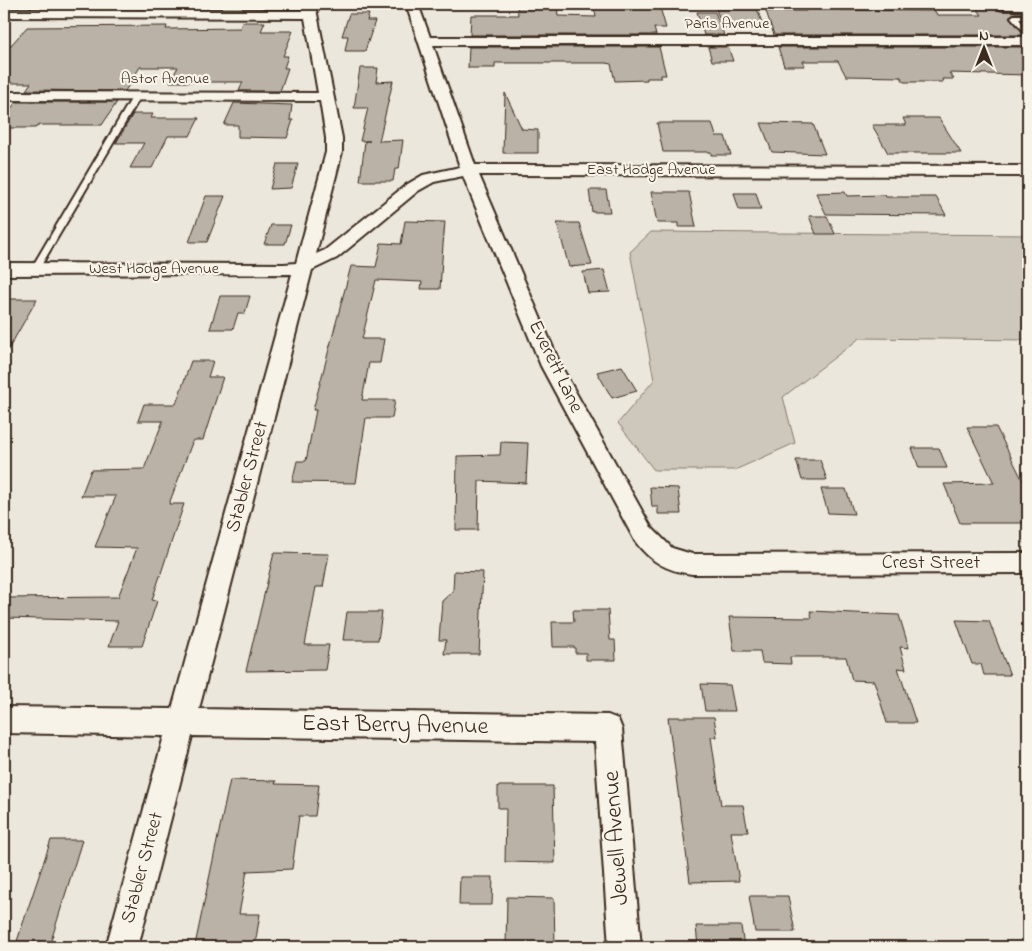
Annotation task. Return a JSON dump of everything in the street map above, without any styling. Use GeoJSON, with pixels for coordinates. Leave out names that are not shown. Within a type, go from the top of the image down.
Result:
{"type":"FeatureCollection","features":[{"type":"Feature","properties":{"kind":"street","name":"Everett Lane"},"geometry":{"type":"LineString","coordinates":[[412,4],[469,170],[551,366],[642,534],[659,555],[679,563],[834,564]]}},
{"type":"Feature","properties":{"kind":"street"},"geometry":{"type":"LineString","coordinates":[[4,13],[310,9]]}},
{"type":"Feature","properties":{"kind":"street","name":"Stabler Street"},"geometry":{"type":"LineString","coordinates":[[122,947],[334,152],[334,138],[310,9]]}},
{"type":"Feature","properties":{"kind":"street","name":"Paris Avenue"},"geometry":{"type":"LineString","coordinates":[[426,41],[1028,41]]}},
{"type":"Feature","properties":{"kind":"street","name":"Astor Avenue"},"geometry":{"type":"LineString","coordinates":[[4,96],[326,97]]}},
{"type":"Feature","properties":{"kind":"street","name":"East Hodge Avenue"},"geometry":{"type":"LineString","coordinates":[[304,267],[331,254],[412,188],[429,178],[469,170],[1028,170]]}},
{"type":"Feature","properties":{"kind":"street","name":"West Hodge Avenue"},"geometry":{"type":"LineString","coordinates":[[4,269],[284,270],[304,267]]}},
{"type":"Feature","properties":{"kind":"street","name":"Crest Street"},"geometry":{"type":"LineString","coordinates":[[834,564],[1028,563]]}},
{"type":"Feature","properties":{"kind":"street","name":"East Berry Avenue"},"geometry":{"type":"LineString","coordinates":[[4,720],[608,729]]}},
{"type":"Feature","properties":{"kind":"street","name":"Jewell Avenue"},"geometry":{"type":"LineString","coordinates":[[608,729],[625,947]]}},
{"type":"Feature","properties":{"kind":"lane"},"geometry":{"type":"LineString","coordinates":[[1002,8],[1028,8]]}},
{"type":"Feature","properties":{"kind":"lane"},"geometry":{"type":"LineString","coordinates":[[1028,17],[1014,17],[1028,34]]}},
{"type":"Feature","properties":{"kind":"lane"},"geometry":{"type":"LineString","coordinates":[[35,269],[137,96]]}},
{"type":"Feature","properties":{"kind":"shaded area"},"geometry":{"type":"Polygon","coordinates":[[[651,232],[1028,235],[1028,340],[860,338],[783,397],[795,443],[735,470],[654,470],[618,423],[654,380],[630,252],[651,232]]]}},
{"type":"Feature","properties":{"kind":"building"},"geometry":{"type":"Polygon","coordinates":[[[631,4],[659,4],[666,28],[654,28],[656,35],[470,35],[471,15],[518,15],[517,6],[557,6],[558,16],[596,17],[594,7],[631,7],[631,4]]]}},
{"type":"Feature","properties":{"kind":"building"},"geometry":{"type":"Polygon","coordinates":[[[803,4],[836,4],[840,10],[935,11],[937,15],[982,15],[973,4],[1002,4],[997,8],[1000,11],[1028,13],[1014,13],[1009,17],[1025,35],[774,35],[766,11],[806,11],[803,4]]]}},
{"type":"Feature","properties":{"kind":"building"},"geometry":{"type":"Polygon","coordinates":[[[716,9],[757,9],[764,28],[723,28],[716,9]]]}},
{"type":"Feature","properties":{"kind":"building"},"geometry":{"type":"Polygon","coordinates":[[[697,12],[715,12],[724,35],[704,35],[697,12]]]}},
{"type":"Feature","properties":{"kind":"building"},"geometry":{"type":"Polygon","coordinates":[[[349,14],[369,14],[367,21],[375,21],[365,51],[345,51],[348,36],[342,36],[349,14]]]}},
{"type":"Feature","properties":{"kind":"building"},"geometry":{"type":"Polygon","coordinates":[[[242,22],[265,22],[261,31],[293,31],[283,56],[288,56],[284,68],[288,68],[280,91],[239,91],[243,82],[170,82],[178,67],[140,67],[125,91],[26,90],[31,83],[4,83],[4,53],[27,27],[167,26],[166,29],[240,28],[242,22]]]}},
{"type":"Feature","properties":{"kind":"building"},"geometry":{"type":"Polygon","coordinates":[[[469,47],[659,47],[666,75],[661,75],[661,78],[647,78],[647,80],[615,81],[611,64],[606,63],[495,63],[495,68],[468,68],[469,47]]]}},
{"type":"Feature","properties":{"kind":"building"},"geometry":{"type":"Polygon","coordinates":[[[708,47],[728,47],[733,61],[712,61],[708,47]]]}},
{"type":"Feature","properties":{"kind":"building"},"geometry":{"type":"Polygon","coordinates":[[[778,47],[1028,47],[1028,75],[949,73],[954,79],[942,79],[943,82],[904,82],[901,77],[846,76],[838,61],[803,61],[805,66],[784,66],[778,47]]]}},
{"type":"Feature","properties":{"kind":"building"},"geometry":{"type":"Polygon","coordinates":[[[360,68],[378,68],[376,82],[393,81],[379,141],[403,140],[399,169],[395,169],[393,181],[360,181],[365,141],[360,141],[368,108],[354,108],[360,68]]]}},
{"type":"Feature","properties":{"kind":"building"},"geometry":{"type":"Polygon","coordinates":[[[505,93],[522,129],[538,130],[538,153],[503,153],[505,93]]]}},
{"type":"Feature","properties":{"kind":"building"},"geometry":{"type":"Polygon","coordinates":[[[16,102],[117,102],[102,125],[40,125],[35,128],[4,128],[4,118],[16,102]]]}},
{"type":"Feature","properties":{"kind":"building"},"geometry":{"type":"Polygon","coordinates":[[[234,103],[292,105],[290,120],[293,120],[287,138],[238,137],[238,125],[224,125],[234,103]]]}},
{"type":"Feature","properties":{"kind":"building"},"geometry":{"type":"Polygon","coordinates":[[[133,114],[153,114],[151,118],[199,118],[190,136],[168,136],[152,168],[130,168],[144,143],[116,143],[133,114]]]}},
{"type":"Feature","properties":{"kind":"building"},"geometry":{"type":"Polygon","coordinates":[[[903,118],[939,118],[961,153],[888,153],[872,125],[906,125],[903,118]]]}},
{"type":"Feature","properties":{"kind":"building"},"geometry":{"type":"Polygon","coordinates":[[[657,123],[712,123],[716,136],[725,136],[731,155],[711,155],[711,152],[663,152],[657,123]]]}},
{"type":"Feature","properties":{"kind":"building"},"geometry":{"type":"Polygon","coordinates":[[[761,123],[813,124],[825,154],[772,152],[761,123]]]}},
{"type":"Feature","properties":{"kind":"building"},"geometry":{"type":"Polygon","coordinates":[[[277,164],[298,164],[291,188],[270,189],[277,164]]]}},
{"type":"Feature","properties":{"kind":"building"},"geometry":{"type":"Polygon","coordinates":[[[589,190],[606,190],[610,212],[592,212],[589,190]]]}},
{"type":"Feature","properties":{"kind":"building"},"geometry":{"type":"Polygon","coordinates":[[[651,192],[689,192],[696,227],[678,227],[678,223],[657,223],[651,192]]]}},
{"type":"Feature","properties":{"kind":"building"},"geometry":{"type":"Polygon","coordinates":[[[845,192],[847,196],[936,197],[946,215],[826,214],[816,193],[845,192]]]}},
{"type":"Feature","properties":{"kind":"building"},"geometry":{"type":"Polygon","coordinates":[[[734,193],[756,193],[761,210],[739,210],[734,193]]]}},
{"type":"Feature","properties":{"kind":"building"},"geometry":{"type":"Polygon","coordinates":[[[206,196],[225,196],[207,242],[189,242],[206,196]]]}},
{"type":"Feature","properties":{"kind":"building"},"geometry":{"type":"Polygon","coordinates":[[[809,216],[827,216],[835,234],[816,234],[809,216]]]}},
{"type":"Feature","properties":{"kind":"building"},"geometry":{"type":"Polygon","coordinates":[[[405,221],[445,222],[440,289],[421,289],[422,282],[376,280],[362,339],[384,339],[380,363],[369,363],[362,400],[395,400],[392,418],[366,418],[356,483],[292,482],[297,461],[306,461],[316,410],[313,410],[351,266],[376,267],[381,243],[401,244],[405,221]]]}},
{"type":"Feature","properties":{"kind":"building"},"geometry":{"type":"Polygon","coordinates":[[[557,223],[579,223],[592,265],[569,267],[557,223]]]}},
{"type":"Feature","properties":{"kind":"building"},"geometry":{"type":"Polygon","coordinates":[[[271,225],[291,225],[285,244],[264,244],[271,225]]]}},
{"type":"Feature","properties":{"kind":"building"},"geometry":{"type":"Polygon","coordinates":[[[604,270],[610,292],[588,293],[583,272],[604,270]]]}},
{"type":"Feature","properties":{"kind":"building"},"geometry":{"type":"Polygon","coordinates":[[[220,296],[250,296],[245,313],[238,313],[233,329],[210,329],[220,296]]]}},
{"type":"Feature","properties":{"kind":"building"},"geometry":{"type":"Polygon","coordinates":[[[4,299],[37,299],[4,357],[4,299]]]}},
{"type":"Feature","properties":{"kind":"building"},"geometry":{"type":"Polygon","coordinates":[[[191,361],[213,361],[208,377],[223,377],[203,440],[193,440],[169,504],[184,504],[152,600],[157,601],[142,646],[109,646],[118,621],[4,618],[4,598],[118,597],[137,548],[95,547],[116,496],[81,496],[91,470],[144,469],[163,421],[138,421],[144,404],[176,404],[191,361]]]}},
{"type":"Feature","properties":{"kind":"building"},"geometry":{"type":"Polygon","coordinates":[[[622,366],[637,391],[612,398],[597,372],[622,366]]]}},
{"type":"Feature","properties":{"kind":"building"},"geometry":{"type":"Polygon","coordinates":[[[967,427],[996,427],[1024,483],[1028,484],[1028,523],[960,523],[944,484],[994,483],[967,427]]]}},
{"type":"Feature","properties":{"kind":"building"},"geometry":{"type":"Polygon","coordinates":[[[501,442],[528,443],[526,483],[479,481],[478,530],[456,530],[457,456],[500,455],[501,442]]]}},
{"type":"Feature","properties":{"kind":"building"},"geometry":{"type":"Polygon","coordinates":[[[912,448],[939,448],[947,468],[919,468],[912,448]]]}},
{"type":"Feature","properties":{"kind":"building"},"geometry":{"type":"Polygon","coordinates":[[[796,460],[820,460],[827,480],[802,480],[796,460]]]}},
{"type":"Feature","properties":{"kind":"building"},"geometry":{"type":"Polygon","coordinates":[[[650,487],[678,488],[681,514],[658,514],[658,507],[652,507],[650,487]]]}},
{"type":"Feature","properties":{"kind":"building"},"geometry":{"type":"Polygon","coordinates":[[[821,489],[846,489],[854,514],[828,513],[821,489]]]}},
{"type":"Feature","properties":{"kind":"building"},"geometry":{"type":"Polygon","coordinates":[[[274,553],[329,554],[323,587],[316,587],[305,645],[329,645],[325,670],[246,671],[274,553]]]}},
{"type":"Feature","properties":{"kind":"building"},"geometry":{"type":"Polygon","coordinates":[[[454,571],[483,572],[479,654],[444,654],[446,640],[439,640],[442,601],[453,591],[454,571]]]}},
{"type":"Feature","properties":{"kind":"building"},"geometry":{"type":"Polygon","coordinates":[[[573,610],[608,610],[610,640],[615,640],[616,660],[586,660],[586,653],[575,653],[575,647],[553,647],[552,622],[574,622],[573,610]]]}},
{"type":"Feature","properties":{"kind":"building"},"geometry":{"type":"Polygon","coordinates":[[[810,611],[899,615],[909,648],[900,647],[906,669],[898,668],[916,723],[887,723],[874,681],[852,680],[846,657],[790,657],[791,664],[762,663],[760,651],[734,651],[729,617],[812,618],[810,611]]]}},
{"type":"Feature","properties":{"kind":"building"},"geometry":{"type":"Polygon","coordinates":[[[347,612],[382,612],[378,640],[343,640],[347,612]]]}},
{"type":"Feature","properties":{"kind":"building"},"geometry":{"type":"Polygon","coordinates":[[[956,620],[989,621],[1010,675],[984,675],[981,664],[972,664],[956,620]]]}},
{"type":"Feature","properties":{"kind":"building"},"geometry":{"type":"Polygon","coordinates":[[[701,684],[730,685],[735,711],[705,711],[701,684]]]}},
{"type":"Feature","properties":{"kind":"building"},"geometry":{"type":"Polygon","coordinates":[[[668,717],[714,717],[717,737],[711,737],[721,805],[743,805],[748,832],[731,832],[739,881],[690,882],[668,717]]]}},
{"type":"Feature","properties":{"kind":"building"},"geometry":{"type":"Polygon","coordinates":[[[230,780],[276,781],[275,784],[319,785],[315,816],[299,816],[292,869],[247,871],[239,914],[260,914],[255,945],[195,945],[230,780]]]}},
{"type":"Feature","properties":{"kind":"building"},"geometry":{"type":"Polygon","coordinates":[[[498,786],[553,786],[555,863],[505,862],[506,808],[498,808],[498,786]]]}},
{"type":"Feature","properties":{"kind":"building"},"geometry":{"type":"Polygon","coordinates":[[[51,840],[82,840],[51,941],[17,941],[51,840]]]}},
{"type":"Feature","properties":{"kind":"building"},"geometry":{"type":"Polygon","coordinates":[[[460,877],[493,877],[492,905],[459,905],[460,877]]]}},
{"type":"Feature","properties":{"kind":"building"},"geometry":{"type":"Polygon","coordinates":[[[749,896],[788,896],[795,932],[755,932],[749,896]]]}},
{"type":"Feature","properties":{"kind":"building"},"geometry":{"type":"Polygon","coordinates":[[[507,897],[554,898],[555,947],[506,947],[507,897]]]}},
{"type":"Feature","properties":{"kind":"building"},"geometry":{"type":"Polygon","coordinates":[[[696,926],[741,926],[744,947],[698,947],[696,926]]]}}]}
